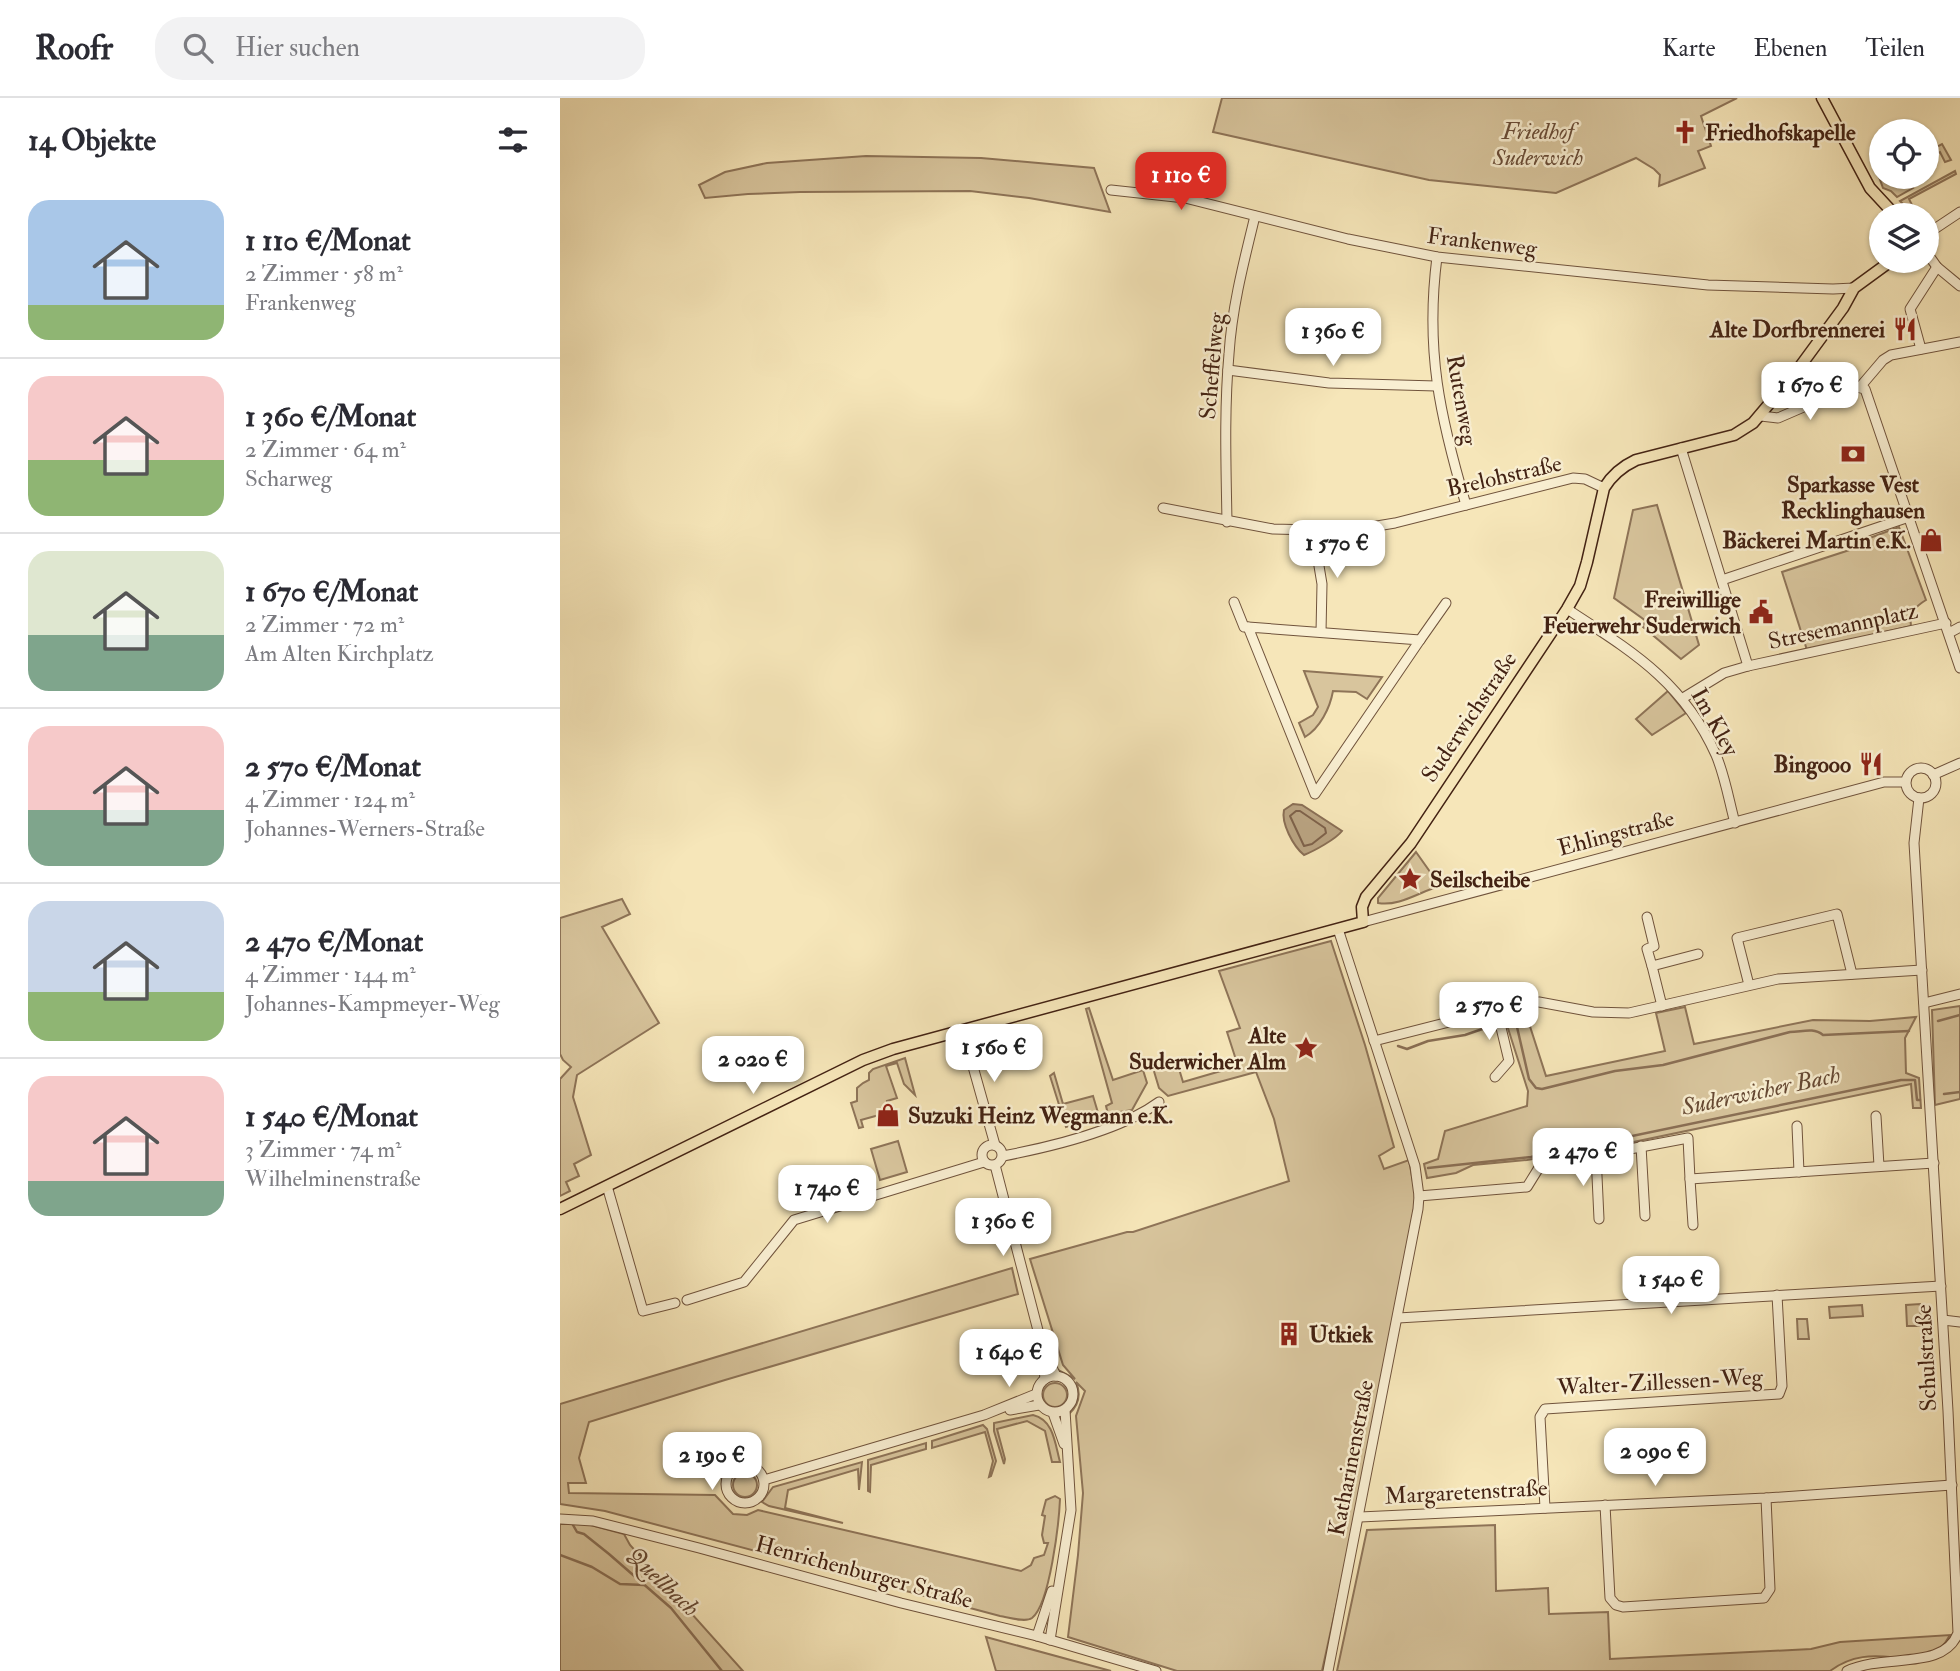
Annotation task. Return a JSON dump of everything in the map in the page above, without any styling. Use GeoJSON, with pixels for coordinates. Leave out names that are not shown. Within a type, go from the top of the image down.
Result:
{"type":"FeatureCollection","features":[{"type":"Feature","properties":{"kind":"main road"},"geometry":{"type":"LineString","coordinates":[[1822,98],[1870,188],[1884,203]]}},
{"type":"Feature","properties":{"kind":"main road"},"geometry":{"type":"LineString","coordinates":[[1604,488],[1611,477],[1628,464],[1734,435],[1761,416],[1843,308],[1854,288],[1875,273]]}},
{"type":"Feature","properties":{"kind":"main road","name":"Suderwichstraße"},"geometry":{"type":"LineString","coordinates":[[1363,922],[1362,907],[1366,897],[1411,843],[1580,586],[1604,488]]}},
{"type":"Feature","properties":{"kind":"main road","name":"Ehlingstraße"},"geometry":{"type":"LineString","coordinates":[[1338,929],[1363,922]]}},
{"type":"Feature","properties":{"kind":"main road"},"geometry":{"type":"LineString","coordinates":[[560,1209],[863,1060],[893,1049],[1338,929]]}},
{"type":"Feature","properties":{"kind":"street","name":"Frankenweg"},"geometry":{"type":"LineString","coordinates":[[1111,190],[1185,198],[1358,241],[1437,257],[1708,285],[1854,288]]}},
{"type":"Feature","properties":{"kind":"street"},"geometry":{"type":"LineString","coordinates":[[1939,224],[1960,212]]}},
{"type":"Feature","properties":{"kind":"street","name":"Scheffelweg"},"geometry":{"type":"LineString","coordinates":[[1227,522],[1225,445],[1228,370],[1239,283],[1255,216]]}},
{"type":"Feature","properties":{"kind":"street","name":"Rutenweg"},"geometry":{"type":"LineString","coordinates":[[1437,257],[1432,294],[1436,386],[1447,439],[1466,505]]}},
{"type":"Feature","properties":{"kind":"street"},"geometry":{"type":"LineString","coordinates":[[1939,269],[1960,286]]}},
{"type":"Feature","properties":{"kind":"street"},"geometry":{"type":"LineString","coordinates":[[1921,349],[1910,309],[1933,273]]}},
{"type":"Feature","properties":{"kind":"street"},"geometry":{"type":"LineString","coordinates":[[1860,387],[1883,360],[1891,355],[1960,342]]}},
{"type":"Feature","properties":{"kind":"street"},"geometry":{"type":"LineString","coordinates":[[1228,370],[1329,383],[1436,386]]}},
{"type":"Feature","properties":{"kind":"street"},"geometry":{"type":"LineString","coordinates":[[1761,416],[1778,418],[1852,386],[1865,389],[1869,394],[1960,668]]}},
{"type":"Feature","properties":{"kind":"street","name":"Stresemannplatz"},"geometry":{"type":"LineString","coordinates":[[1681,449],[1748,666]]}},
{"type":"Feature","properties":{"kind":"street","name":"Brelohstraße"},"geometry":{"type":"LineString","coordinates":[[1163,508],[1273,529],[1313,530],[1375,526],[1573,478],[1585,479],[1604,488]]}},
{"type":"Feature","properties":{"kind":"street"},"geometry":{"type":"LineString","coordinates":[[1721,580],[1909,517]]}},
{"type":"Feature","properties":{"kind":"street"},"geometry":{"type":"LineString","coordinates":[[1313,530],[1322,584],[1321,632]]}},
{"type":"Feature","properties":{"kind":"street"},"geometry":{"type":"LineString","coordinates":[[1234,601],[1244,626],[1248,627],[1420,640]]}},
{"type":"Feature","properties":{"kind":"street"},"geometry":{"type":"LineString","coordinates":[[1248,627],[1315,794],[1446,603]]}},
{"type":"Feature","properties":{"kind":"street","name":"Im Kley"},"geometry":{"type":"LineString","coordinates":[[1567,609],[1633,652],[1683,698],[1716,756],[1735,823]]}},
{"type":"Feature","properties":{"kind":"street","name":"Stresemannplatz"},"geometry":{"type":"LineString","coordinates":[[1683,698],[1724,673],[1748,666],[1960,627]]}},
{"type":"Feature","properties":{"kind":"street","name":"Ehlingstraße"},"geometry":{"type":"LineString","coordinates":[[1363,922],[1884,782],[1905,782],[1910,773],[1919,768],[1933,775],[1960,763]]}},
{"type":"Feature","properties":{"kind":"street"},"geometry":{"type":"LineString","coordinates":[[1905,782],[1912,796],[1929,796],[1935,789],[1933,775]]}},
{"type":"Feature","properties":{"kind":"street","name":"Schulstraße"},"geometry":{"type":"LineString","coordinates":[[1896,1668],[1921,1666],[1938,1661],[1952,1650],[1956,1643],[1959,1622],[1914,843],[1919,798]]}},
{"type":"Feature","properties":{"kind":"street"},"geometry":{"type":"LineString","coordinates":[[1749,985],[1737,938],[1837,914],[1852,974]]}},
{"type":"Feature","properties":{"kind":"street"},"geometry":{"type":"LineString","coordinates":[[1647,917],[1654,947],[1647,949],[1662,1006]]}},
{"type":"Feature","properties":{"kind":"street","name":"Katharinenstraße"},"geometry":{"type":"LineString","coordinates":[[1328,1671],[1360,1517],[1419,1196],[1415,1166],[1338,929]]}},
{"type":"Feature","properties":{"kind":"street"},"geometry":{"type":"LineString","coordinates":[[1652,967],[1698,954]]}},
{"type":"Feature","properties":{"kind":"street"},"geometry":{"type":"LineString","coordinates":[[1374,1041],[1528,1002],[1606,1013],[1629,1013],[1777,979],[1922,970]]}},
{"type":"Feature","properties":{"kind":"street"},"geometry":{"type":"LineString","coordinates":[[1924,1003],[1960,993]]}},
{"type":"Feature","properties":{"kind":"street"},"geometry":{"type":"LineString","coordinates":[[1495,1077],[1509,1061],[1497,1011]]}},
{"type":"Feature","properties":{"kind":"street"},"geometry":{"type":"LineString","coordinates":[[963,1031],[995,1145]]}},
{"type":"Feature","properties":{"kind":"street"},"geometry":{"type":"LineString","coordinates":[[1003,1156],[1032,1150],[1127,1121],[1159,1102]]}},
{"type":"Feature","properties":{"kind":"street"},"geometry":{"type":"LineString","coordinates":[[1876,1116],[1879,1166]]}},
{"type":"Feature","properties":{"kind":"street"},"geometry":{"type":"LineString","coordinates":[[1797,1126],[1799,1172]]}},
{"type":"Feature","properties":{"kind":"street"},"geometry":{"type":"LineString","coordinates":[[1419,1196],[1527,1187],[1540,1166],[1688,1138],[1693,1225]]}},
{"type":"Feature","properties":{"kind":"street"},"geometry":{"type":"LineString","coordinates":[[687,1300],[744,1282],[794,1220],[984,1162],[995,1165],[1003,1156],[1000,1148],[995,1145],[984,1150],[984,1162]]}},
{"type":"Feature","properties":{"kind":"street"},"geometry":{"type":"LineString","coordinates":[[1641,1146],[1645,1216]]}},
{"type":"Feature","properties":{"kind":"street"},"geometry":{"type":"LineString","coordinates":[[1596,1155],[1599,1219]]}},
{"type":"Feature","properties":{"kind":"street"},"geometry":{"type":"LineString","coordinates":[[1690,1179],[1934,1163]]}},
{"type":"Feature","properties":{"kind":"street"},"geometry":{"type":"LineString","coordinates":[[995,1165],[1041,1342],[1045,1379]]}},
{"type":"Feature","properties":{"kind":"street"},"geometry":{"type":"LineString","coordinates":[[607,1186],[643,1311],[675,1303]]}},
{"type":"Feature","properties":{"kind":"street"},"geometry":{"type":"LineString","coordinates":[[1398,1318],[1941,1286]]}},
{"type":"Feature","properties":{"kind":"street","name":"Walter-Zillessen-Weg"},"geometry":{"type":"LineString","coordinates":[[1545,1508],[1540,1417],[1545,1409],[1779,1394],[1782,1386],[1777,1295]]}},
{"type":"Feature","properties":{"kind":"street"},"geometry":{"type":"LineString","coordinates":[[1943,1320],[1960,1322]]}},
{"type":"Feature","properties":{"kind":"street"},"geometry":{"type":"LineString","coordinates":[[1041,1342],[1056,1376]]}},
{"type":"Feature","properties":{"kind":"street"},"geometry":{"type":"LineString","coordinates":[[1056,1376],[1063,1378],[1072,1388],[1072,1402],[1065,1410],[1053,1413],[1039,1405],[1036,1394],[1037,1388],[1045,1379],[1056,1376]]}},
{"type":"Feature","properties":{"kind":"street"},"geometry":{"type":"LineString","coordinates":[[764,1480],[994,1412],[1036,1394]]}},
{"type":"Feature","properties":{"kind":"street"},"geometry":{"type":"LineString","coordinates":[[994,1412],[1039,1405]]}},
{"type":"Feature","properties":{"kind":"street"},"geometry":{"type":"LineString","coordinates":[[1050,1640],[1071,1510],[1065,1410]]}},
{"type":"Feature","properties":{"kind":"street"},"geometry":{"type":"LineString","coordinates":[[1948,1411],[1960,1413]]}},
{"type":"Feature","properties":{"kind":"street"},"geometry":{"type":"LineString","coordinates":[[1053,1413],[1069,1463]]}},
{"type":"Feature","properties":{"kind":"street"},"geometry":{"type":"LineString","coordinates":[[743,1465],[757,1468],[764,1480],[763,1493],[747,1503],[734,1500],[726,1483],[731,1472],[743,1465]]}},
{"type":"Feature","properties":{"kind":"street","name":"Margaretenstraße"},"geometry":{"type":"LineString","coordinates":[[1360,1517],[1766,1498],[1952,1485]]}},
{"type":"Feature","properties":{"kind":"street"},"geometry":{"type":"LineString","coordinates":[[1605,1505],[1610,1598],[1616,1605],[1623,1607],[1764,1598],[1770,1589],[1766,1498]]}},
{"type":"Feature","properties":{"kind":"street","name":"Henrichenburger Straße"},"geometry":{"type":"LineString","coordinates":[[560,1519],[593,1521],[1037,1636],[1156,1671]]}},
{"type":"Feature","properties":{"kind":"street"},"geometry":{"type":"LineString","coordinates":[[1037,1636],[1064,1556]]}},
{"type":"Feature","properties":{"kind":"street"},"geometry":{"type":"LineString","coordinates":[[1847,1671],[1869,1665],[1896,1668]]}},
{"type":"Feature","properties":{"kind":"green space","name":"Friedhof Suderwich"},"geometry":{"type":"Polygon","coordinates":[[[1222,98],[1737,98],[1701,116],[1711,146],[1698,151],[1705,168],[1659,186],[1660,175],[1636,158],[1556,193],[1429,180],[1213,132],[1222,98]]]}},
{"type":"Feature","properties":{"kind":"green space"},"geometry":{"type":"Polygon","coordinates":[[[1942,144],[1951,160],[1945,162],[1939,153],[1939,146],[1942,144]]]}},
{"type":"Feature","properties":{"kind":"green space"},"geometry":{"type":"Polygon","coordinates":[[[866,156],[981,158],[1094,168],[1110,212],[970,191],[800,192],[705,198],[699,185],[725,172],[767,163],[866,156]]]}},
{"type":"Feature","properties":{"kind":"green space"},"geometry":{"type":"Polygon","coordinates":[[[1955,171],[1956,174],[1939,183],[1939,180],[1955,171]]]}},
{"type":"Feature","properties":{"kind":"green space"},"geometry":{"type":"Polygon","coordinates":[[[1886,189],[1911,189],[1897,197],[1886,189]]]}},
{"type":"Feature","properties":{"kind":"green space"},"geometry":{"type":"Polygon","coordinates":[[[1922,189],[1928,189],[1909,199],[1911,203],[1900,201],[1922,189]]]}},
{"type":"Feature","properties":{"kind":"green space"},"geometry":{"type":"Polygon","coordinates":[[[1657,505],[1699,645],[1681,659],[1642,626],[1646,621],[1614,598],[1633,510],[1657,505]]]}},
{"type":"Feature","properties":{"kind":"green space"},"geometry":{"type":"Polygon","coordinates":[[[1899,527],[1926,600],[1914,610],[1911,626],[1807,650],[1782,572],[1868,544],[1867,539],[1899,527]]]}},
{"type":"Feature","properties":{"kind":"green space"},"geometry":{"type":"Polygon","coordinates":[[[1304,671],[1382,677],[1367,699],[1356,692],[1333,691],[1324,717],[1305,737],[1299,723],[1313,715],[1318,707],[1304,671]]]}},
{"type":"Feature","properties":{"kind":"green space"},"geometry":{"type":"Polygon","coordinates":[[[1668,691],[1686,713],[1652,735],[1636,719],[1668,691]]]}},
{"type":"Feature","properties":{"kind":"green space"},"geometry":{"type":"Polygon","coordinates":[[[1416,852],[1440,886],[1402,901],[1378,903],[1378,898],[1416,852]]]}},
{"type":"Feature","properties":{"kind":"green space"},"geometry":{"type":"Polygon","coordinates":[[[622,899],[630,914],[602,927],[659,1023],[577,1075],[573,1097],[591,1155],[574,1164],[579,1176],[566,1182],[570,1191],[560,1196],[560,1079],[571,1067],[560,1054],[560,918],[622,899]]]}},
{"type":"Feature","properties":{"kind":"green space"},"geometry":{"type":"Polygon","coordinates":[[[1331,941],[1394,1147],[1379,1156],[1384,1169],[1409,1160],[1416,1198],[1356,1516],[1322,1671],[1177,1671],[1068,1637],[1083,1493],[1076,1416],[1085,1391],[1076,1382],[1078,1399],[1069,1414],[1076,1401],[1075,1386],[1058,1370],[1075,1379],[1063,1365],[1030,1259],[1133,1232],[1289,1181],[1274,1119],[1256,1072],[1168,1096],[1159,1088],[1153,1068],[1176,1059],[1183,1082],[1238,1066],[1227,1032],[1240,1028],[1219,971],[1331,941]]]}},
{"type":"Feature","properties":{"kind":"green space"},"geometry":{"type":"Polygon","coordinates":[[[1960,1006],[1960,1099],[1935,1105],[1932,1010],[1960,1006]]]}},
{"type":"Feature","properties":{"kind":"green space"},"geometry":{"type":"Polygon","coordinates":[[[1685,1007],[1694,1044],[1813,1020],[1870,1021],[1916,1017],[1905,1038],[1906,1073],[1919,1078],[1921,1108],[1913,1108],[1911,1084],[1619,1145],[1527,1160],[1473,1165],[1456,1173],[1427,1178],[1424,1164],[1438,1159],[1445,1131],[1527,1106],[1528,1091],[1505,1019],[1526,1014],[1546,1076],[1665,1051],[1656,1013],[1685,1007]]]}},
{"type":"Feature","properties":{"kind":"green space"},"geometry":{"type":"Polygon","coordinates":[[[1089,1008],[1113,1080],[1143,1070],[1147,1083],[1132,1110],[1108,1114],[1106,1106],[1112,1103],[1086,1009],[1089,1008]]]}},
{"type":"Feature","properties":{"kind":"green space"},"geometry":{"type":"Polygon","coordinates":[[[905,1058],[915,1095],[904,1084],[897,1063],[886,1066],[897,1098],[887,1101],[890,1112],[861,1120],[863,1127],[859,1128],[851,1103],[857,1101],[857,1088],[869,1080],[869,1073],[873,1069],[905,1058]]]}},
{"type":"Feature","properties":{"kind":"green space"},"geometry":{"type":"Polygon","coordinates":[[[1054,1073],[1063,1104],[1093,1096],[1099,1116],[1066,1127],[1050,1076],[1054,1073]]]}},
{"type":"Feature","properties":{"kind":"green space"},"geometry":{"type":"Polygon","coordinates":[[[898,1141],[907,1172],[880,1180],[871,1149],[898,1141]]]}},
{"type":"Feature","properties":{"kind":"green space"},"geometry":{"type":"Polygon","coordinates":[[[1012,1268],[1018,1294],[589,1422],[579,1458],[586,1483],[568,1483],[569,1493],[715,1495],[733,1514],[747,1515],[758,1510],[1021,1571],[1031,1565],[1034,1558],[1044,1555],[1048,1543],[1044,1543],[1042,1535],[1045,1516],[1042,1515],[1046,1500],[1055,1496],[1060,1499],[1049,1580],[1044,1597],[1032,1618],[1021,1620],[1000,1616],[605,1511],[560,1504],[560,1404],[1012,1268]]]}},
{"type":"Feature","properties":{"kind":"green space"},"geometry":{"type":"Polygon","coordinates":[[[1920,1304],[1921,1326],[1907,1326],[1906,1305],[1920,1304]]]}},
{"type":"Feature","properties":{"kind":"green space"},"geometry":{"type":"Polygon","coordinates":[[[1862,1305],[1863,1316],[1830,1318],[1829,1307],[1862,1305]]]}},
{"type":"Feature","properties":{"kind":"green space"},"geometry":{"type":"Polygon","coordinates":[[[1797,1319],[1807,1319],[1809,1339],[1798,1339],[1797,1319]]]}},
{"type":"Feature","properties":{"kind":"green space"},"geometry":{"type":"Polygon","coordinates":[[[1055,1383],[1066,1390],[1067,1395],[1060,1406],[1055,1407],[1044,1400],[1043,1395],[1050,1384],[1055,1383]]]}},
{"type":"Feature","properties":{"kind":"green space"},"geometry":{"type":"Polygon","coordinates":[[[1033,1415],[1049,1427],[1060,1462],[1052,1462],[1045,1431],[1027,1421],[997,1429],[1004,1464],[994,1423],[1033,1415]]]}},
{"type":"Feature","properties":{"kind":"green space"},"geometry":{"type":"Polygon","coordinates":[[[983,1425],[987,1429],[996,1461],[989,1477],[993,1461],[985,1432],[932,1448],[932,1441],[983,1425]]]}},
{"type":"Feature","properties":{"kind":"green space"},"geometry":{"type":"Polygon","coordinates":[[[926,1443],[926,1449],[871,1465],[870,1492],[868,1491],[868,1460],[926,1443]]]}},
{"type":"Feature","properties":{"kind":"green space"},"geometry":{"type":"Polygon","coordinates":[[[862,1462],[859,1490],[858,1469],[788,1490],[785,1508],[843,1523],[769,1506],[762,1502],[773,1487],[862,1462]]]}},
{"type":"Feature","properties":{"kind":"green space"},"geometry":{"type":"Polygon","coordinates":[[[745,1473],[753,1477],[757,1485],[753,1493],[745,1497],[737,1493],[733,1485],[737,1477],[745,1473]]]}},
{"type":"Feature","properties":{"kind":"green space"},"geometry":{"type":"Polygon","coordinates":[[[560,1524],[587,1524],[624,1534],[630,1545],[743,1671],[560,1671],[560,1524]]]}},
{"type":"Feature","properties":{"kind":"green space"},"geometry":{"type":"Polygon","coordinates":[[[1495,1525],[1496,1591],[1548,1588],[1549,1614],[1608,1612],[1610,1659],[1811,1649],[1840,1642],[1950,1635],[1938,1651],[1924,1656],[1859,1658],[1830,1671],[1337,1671],[1367,1530],[1495,1525]]]}},
{"type":"Feature","properties":{"kind":"green space"},"geometry":{"type":"Polygon","coordinates":[[[986,1637],[1111,1671],[996,1671],[986,1637]]]}},
{"type":"Feature","properties":{"kind":"water"},"geometry":{"type":"Polygon","coordinates":[[[1293,804],[1302,805],[1342,831],[1304,855],[1292,840],[1284,821],[1284,810],[1293,804]]]}},
{"type":"Feature","properties":{"kind":"waterway","name":"Suderwicher Bach"},"geometry":{"type":"LineString","coordinates":[[1938,1021],[1960,1015]]}},
{"type":"Feature","properties":{"kind":"waterway","name":"Suderwicher Bach"},"geometry":{"type":"LineString","coordinates":[[1508,1024],[1514,1023],[1517,1027],[1529,1079],[1536,1088],[1542,1089],[1615,1071],[1663,1065],[1790,1032],[1811,1031],[1823,1035],[1909,1031]]}},
{"type":"Feature","properties":{"kind":"waterway","name":"Suderwicher Bach"},"geometry":{"type":"LineString","coordinates":[[1398,1046],[1407,1049],[1428,1041],[1465,1035],[1491,1026]]}},
{"type":"Feature","properties":{"kind":"waterway","name":"Suderwicher Bach"},"geometry":{"type":"LineString","coordinates":[[1428,1168],[1531,1157],[1901,1080],[1915,1080],[1917,1100],[1920,1100]]}},
{"type":"Feature","properties":{"kind":"waterway","name":"Suderwicher Bach"},"geometry":{"type":"LineString","coordinates":[[1944,1094],[1960,1092]]}},
{"type":"Feature","properties":{"kind":"waterway","name":"Quellbach"},"geometry":{"type":"LineString","coordinates":[[573,1525],[577,1532],[584,1534],[609,1554],[671,1608],[722,1671]]}},
{"type":"Feature","properties":{"kind":"waterway"},"geometry":{"type":"LineString","coordinates":[[560,1555],[592,1567],[620,1584],[644,1585]]}},
{"type":"Feature","properties":{"kind":"place","name":"Friedhofskapelle"},"geometry":{"type":"Point","coordinates":[1685,132]}},
{"type":"Feature","properties":{"kind":"place","name":"Alte Dorfbrennerei"},"geometry":{"type":"Point","coordinates":[1905,329]}},
{"type":"Feature","properties":{"kind":"place","name":"Sparkasse Vest Recklinghausen"},"geometry":{"type":"Point","coordinates":[1853,454]}},
{"type":"Feature","properties":{"kind":"place","name":"Bäckerei Martin e.K."},"geometry":{"type":"Point","coordinates":[1931,540]}},
{"type":"Feature","properties":{"kind":"place","name":"Freiwillige Feuerwehr Suderwich"},"geometry":{"type":"Point","coordinates":[1761,612]}},
{"type":"Feature","properties":{"kind":"place","name":"Bingooo"},"geometry":{"type":"Point","coordinates":[1871,764]}},
{"type":"Feature","properties":{"kind":"place","name":"Seilscheibe"},"geometry":{"type":"Point","coordinates":[1410,879]}},
{"type":"Feature","properties":{"kind":"place","name":"Alte Suderwicher Alm"},"geometry":{"type":"Point","coordinates":[1306,1048]}},
{"type":"Feature","properties":{"kind":"place","name":"Suzuki Heinz Wegmann e.K."},"geometry":{"type":"Point","coordinates":[888,1115]}},
{"type":"Feature","properties":{"kind":"place","name":"Utkiek"},"geometry":{"type":"Point","coordinates":[1289,1334]}}]}
